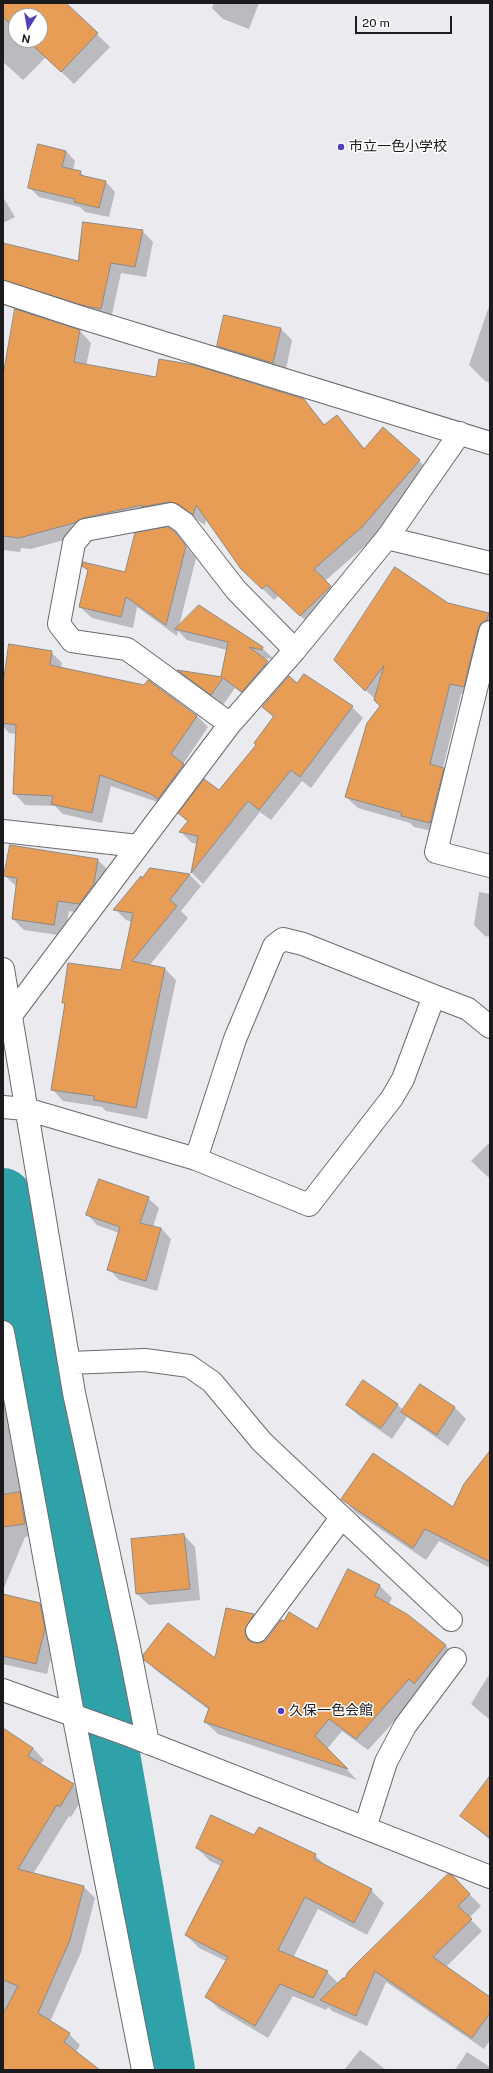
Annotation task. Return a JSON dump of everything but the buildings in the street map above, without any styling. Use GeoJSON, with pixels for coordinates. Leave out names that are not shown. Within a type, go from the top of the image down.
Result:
{"type":"FeatureCollection","features":[{"type":"Feature","properties":{"kind":"street"},"geometry":{"type":"LineString","coordinates":[[3,292],[73,315],[490,443]]}},
{"type":"Feature","properties":{"kind":"street"},"geometry":{"type":"LineString","coordinates":[[12,1014],[230,724],[295,650],[387,538],[460,433]]}},
{"type":"Feature","properties":{"kind":"street"},"geometry":{"type":"LineString","coordinates":[[230,724],[127,649],[72,641],[59,624],[74,543],[85,530],[171,514],[184,523],[236,590],[295,650]]}},
{"type":"Feature","properties":{"kind":"street"},"geometry":{"type":"LineString","coordinates":[[387,538],[490,563]]}},
{"type":"Feature","properties":{"kind":"street"},"geometry":{"type":"LineString","coordinates":[[490,632],[436,852],[490,866]]}},
{"type":"Feature","properties":{"kind":"street"},"geometry":{"type":"LineString","coordinates":[[3,831],[138,846]]}},
{"type":"Feature","properties":{"kind":"street"},"geometry":{"type":"LineString","coordinates":[[196,1159],[235,1039],[274,946],[283,939],[303,944],[468,1009],[490,1027]]}},
{"type":"Feature","properties":{"kind":"street"},"geometry":{"type":"LineString","coordinates":[[3,969],[12,1014],[26,1108],[69,1363],[139,1740]]}},
{"type":"Feature","properties":{"kind":"street"},"geometry":{"type":"LineString","coordinates":[[4,1107],[26,1108],[196,1159],[309,1205],[392,1098],[403,1079],[434,996]]}},
{"type":"Feature","properties":{"kind":"street"},"geometry":{"type":"LineString","coordinates":[[3,1332],[73,1715],[143,2070]]}},
{"type":"Feature","properties":{"kind":"street"},"geometry":{"type":"LineString","coordinates":[[69,1363],[145,1360],[189,1366],[212,1382],[262,1442],[451,1620]]}},
{"type":"Feature","properties":{"kind":"street"},"geometry":{"type":"LineString","coordinates":[[257,1630],[342,1517]]}},
{"type":"Feature","properties":{"kind":"street"},"geometry":{"type":"LineString","coordinates":[[366,1828],[386,1762],[405,1726],[455,1659]]}},
{"type":"Feature","properties":{"kind":"street"},"geometry":{"type":"LineString","coordinates":[[3,1690],[139,1740],[490,1877]]}},
{"type":"Feature","properties":{"kind":"waterway"},"geometry":{"type":"LineString","coordinates":[[3,1197],[90,1634],[166,2070]]}},
{"type":"Feature","properties":{"kind":"place","name":"市立一色小学校"},"geometry":{"type":"Point","coordinates":[341,147]}},
{"type":"Feature","properties":{"kind":"place","name":"久保一色会館"},"geometry":{"type":"Point","coordinates":[281,1711]}}]}
